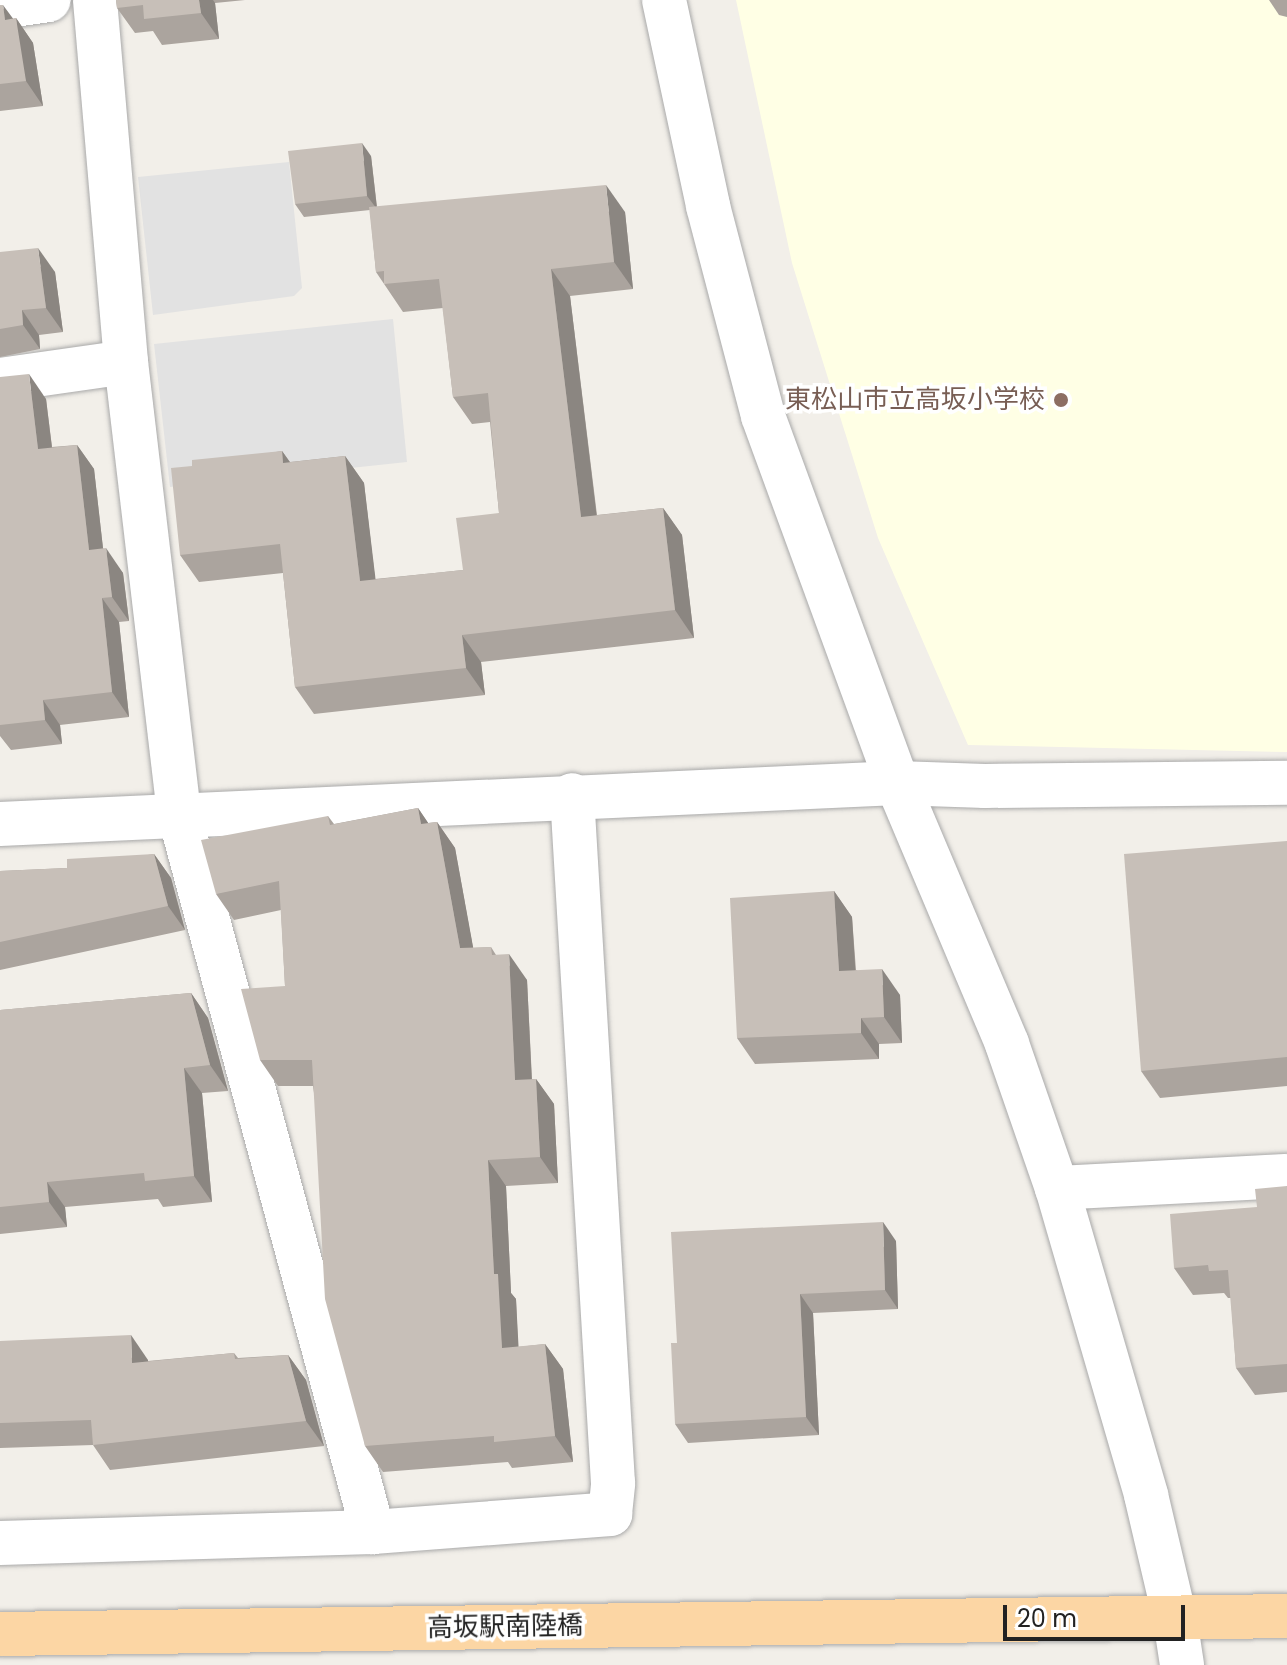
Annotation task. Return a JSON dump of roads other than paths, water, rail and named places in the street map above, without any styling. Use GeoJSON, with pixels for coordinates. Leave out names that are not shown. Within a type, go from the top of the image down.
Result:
{"type":"FeatureCollection","features":[{"type":"Feature","properties":{"kind":"main road","name":"高坂駅南陸橋"},"geometry":{"type":"LineString","coordinates":[[0,1634],[1287,1616]]}},
{"type":"Feature","properties":{"kind":"street"},"geometry":{"type":"LineString","coordinates":[[0,7],[49,0]]}},
{"type":"Feature","properties":{"kind":"street"},"geometry":{"type":"LineString","coordinates":[[95,0],[126,362],[179,813],[373,1532]]}},
{"type":"Feature","properties":{"kind":"street"},"geometry":{"type":"LineString","coordinates":[[664,0],[708,206],[763,416],[897,783],[1007,1044],[1057,1188],[1146,1495],[1175,1619],[1182,1665]]}},
{"type":"Feature","properties":{"kind":"street"},"geometry":{"type":"LineString","coordinates":[[0,380],[126,362]]}},
{"type":"Feature","properties":{"kind":"street"},"geometry":{"type":"LineString","coordinates":[[0,824],[572,795],[897,783],[985,786],[1287,783]]}},
{"type":"Feature","properties":{"kind":"street"},"geometry":{"type":"LineString","coordinates":[[0,1543],[373,1532],[610,1514],[613,1483],[572,795]]}},
{"type":"Feature","properties":{"kind":"street"},"geometry":{"type":"LineString","coordinates":[[1057,1188],[1287,1176]]}},
{"type":"Feature","properties":{"kind":"place","name":"東松山市立高坂小学校"},"geometry":{"type":"Point","coordinates":[1061,400]}}]}
